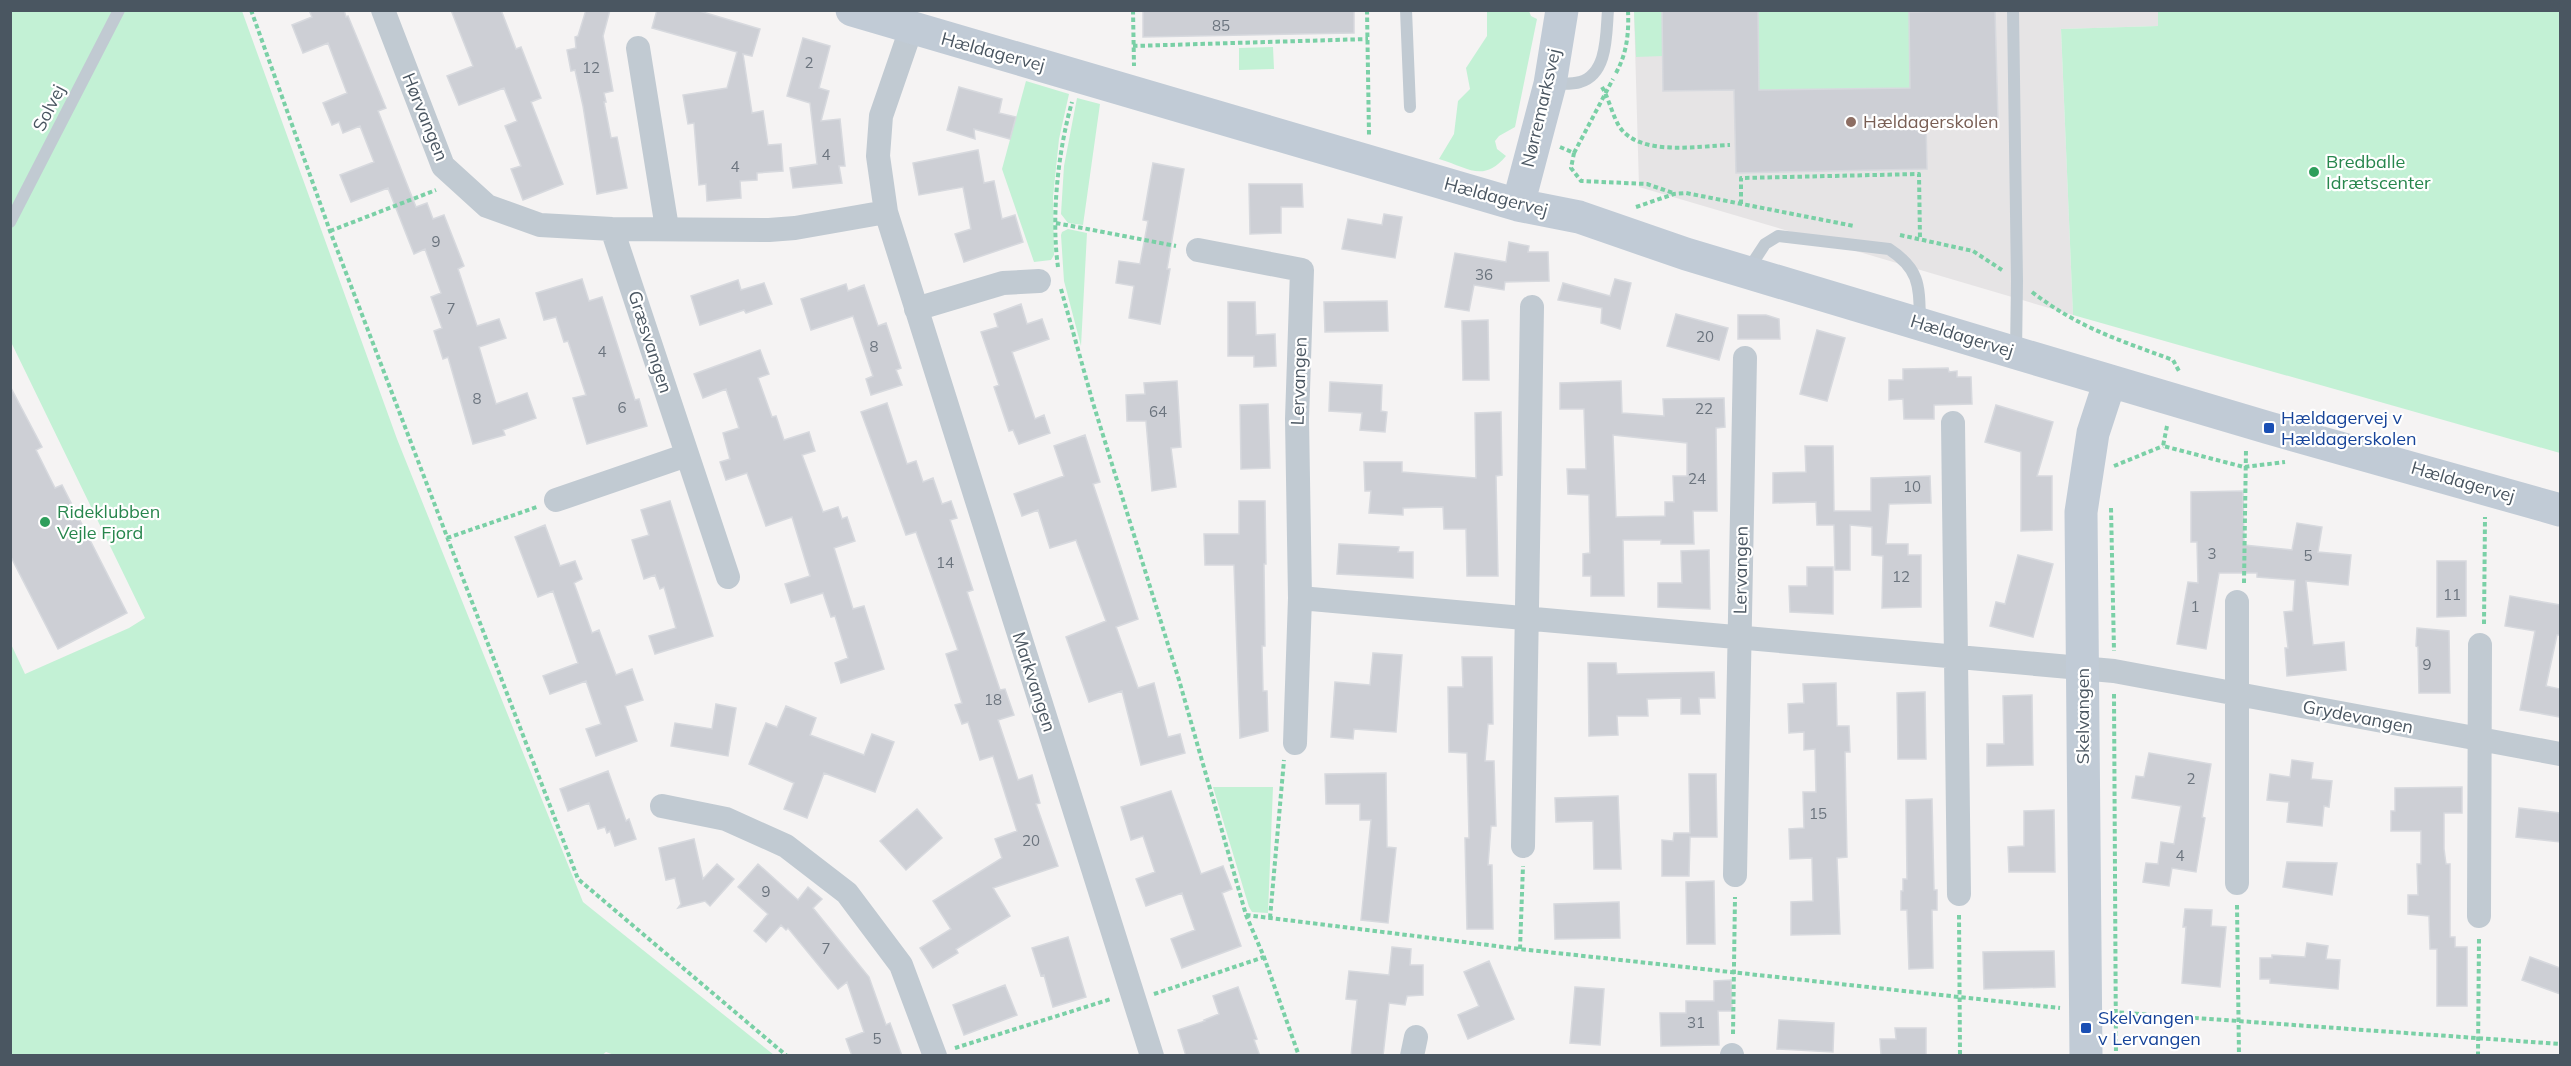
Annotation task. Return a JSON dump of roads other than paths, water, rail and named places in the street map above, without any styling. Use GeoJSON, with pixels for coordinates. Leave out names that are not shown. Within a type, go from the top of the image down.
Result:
{"type":"FeatureCollection","features":[{"type":"Feature","properties":{"kind":"street","name":"Hørvangen"},"geometry":{"type":"LineString","coordinates":[[383,10],[444,165],[487,206],[540,225],[612,229],[769,230],[795,228],[886,212]]}},
{"type":"Feature","properties":{"kind":"street","name":"Hældagervej"},"geometry":{"type":"LineString","coordinates":[[852,10],[1518,205],[1579,217],[1747,272],[2016,353],[2560,510]]}},
{"type":"Feature","properties":{"kind":"street","name":"Nørremarksvej"},"geometry":{"type":"LineString","coordinates":[[1518,205],[1533,141],[1550,84],[1562,10]]}},
{"type":"Feature","properties":{"kind":"street","name":"Markvangen"},"geometry":{"type":"LineString","coordinates":[[911,29],[880,116],[878,156],[886,212],[1152,1056]]}},
{"type":"Feature","properties":{"kind":"street"},"geometry":{"type":"LineString","coordinates":[[638,48],[667,228]]}},
{"type":"Feature","properties":{"kind":"street","name":"Græsvangen"},"geometry":{"type":"LineString","coordinates":[[612,229],[728,577]]}},
{"type":"Feature","properties":{"kind":"street","name":"Lervangen"},"geometry":{"type":"LineString","coordinates":[[1198,250],[1302,270],[1297,483],[1300,598],[1296,743]]}},
{"type":"Feature","properties":{"kind":"street"},"geometry":{"type":"LineString","coordinates":[[916,309],[1004,283],[1052,279]]}},
{"type":"Feature","properties":{"kind":"street"},"geometry":{"type":"LineString","coordinates":[[1523,846],[1532,307]]}},
{"type":"Feature","properties":{"kind":"street","name":"Lervangen"},"geometry":{"type":"LineString","coordinates":[[1735,875],[1745,358]]}},
{"type":"Feature","properties":{"kind":"street","name":"Skelvangen"},"geometry":{"type":"LineString","coordinates":[[2086,1056],[2101,1011],[2098,670],[2081,512],[2092,433],[2110,381]]}},
{"type":"Feature","properties":{"kind":"street"},"geometry":{"type":"LineString","coordinates":[[1953,423],[1959,894]]}},
{"type":"Feature","properties":{"kind":"street"},"geometry":{"type":"LineString","coordinates":[[556,500],[687,455]]}},
{"type":"Feature","properties":{"kind":"street","name":"Lervangen"},"geometry":{"type":"LineString","coordinates":[[1300,598],[2098,670]]}},
{"type":"Feature","properties":{"kind":"street"},"geometry":{"type":"LineString","coordinates":[[2237,603],[2237,883]]}},
{"type":"Feature","properties":{"kind":"street"},"geometry":{"type":"LineString","coordinates":[[2479,916],[2480,645]]}},
{"type":"Feature","properties":{"kind":"street","name":"Grydevangen"},"geometry":{"type":"LineString","coordinates":[[2098,670],[2560,754]]}},
{"type":"Feature","properties":{"kind":"street"},"geometry":{"type":"LineString","coordinates":[[662,806],[726,819],[786,846],[847,893],[902,965],[935,1056]]}},
{"type":"Feature","properties":{"kind":"lane","name":"Solvej"},"geometry":{"type":"LineString","coordinates":[[10,222],[119,10]]}},
{"type":"Feature","properties":{"kind":"lane"},"geometry":{"type":"LineString","coordinates":[[1406,10],[1410,107]]}},
{"type":"Feature","properties":{"kind":"lane"},"geometry":{"type":"LineString","coordinates":[[1550,84],[1580,82],[1594,73],[1604,55],[1608,10]]}},
{"type":"Feature","properties":{"kind":"lane"},"geometry":{"type":"LineString","coordinates":[[2013,11],[2016,353]]}},
{"type":"Feature","properties":{"kind":"lane"},"geometry":{"type":"LineString","coordinates":[[1747,272],[1765,244],[1778,236],[1889,249],[1905,260],[1916,274],[1920,323]]}},
{"type":"Feature","properties":{"kind":"place","name":"Hældagerskolen"},"geometry":{"type":"Point","coordinates":[1851,122]}},
{"type":"Feature","properties":{"kind":"place","name":"Bredballe Idrætscenter"},"geometry":{"type":"Point","coordinates":[2314,172]}},
{"type":"Feature","properties":{"kind":"place","name":"Hældagervej v Hældagerskolen"},"geometry":{"type":"Point","coordinates":[2269,428]}},
{"type":"Feature","properties":{"kind":"place","name":"Rideklubben Vejle Fjord"},"geometry":{"type":"Point","coordinates":[45,522]}},
{"type":"Feature","properties":{"kind":"place","name":"Skelvangen v Lervangen"},"geometry":{"type":"Point","coordinates":[2086,1028]}}]}
